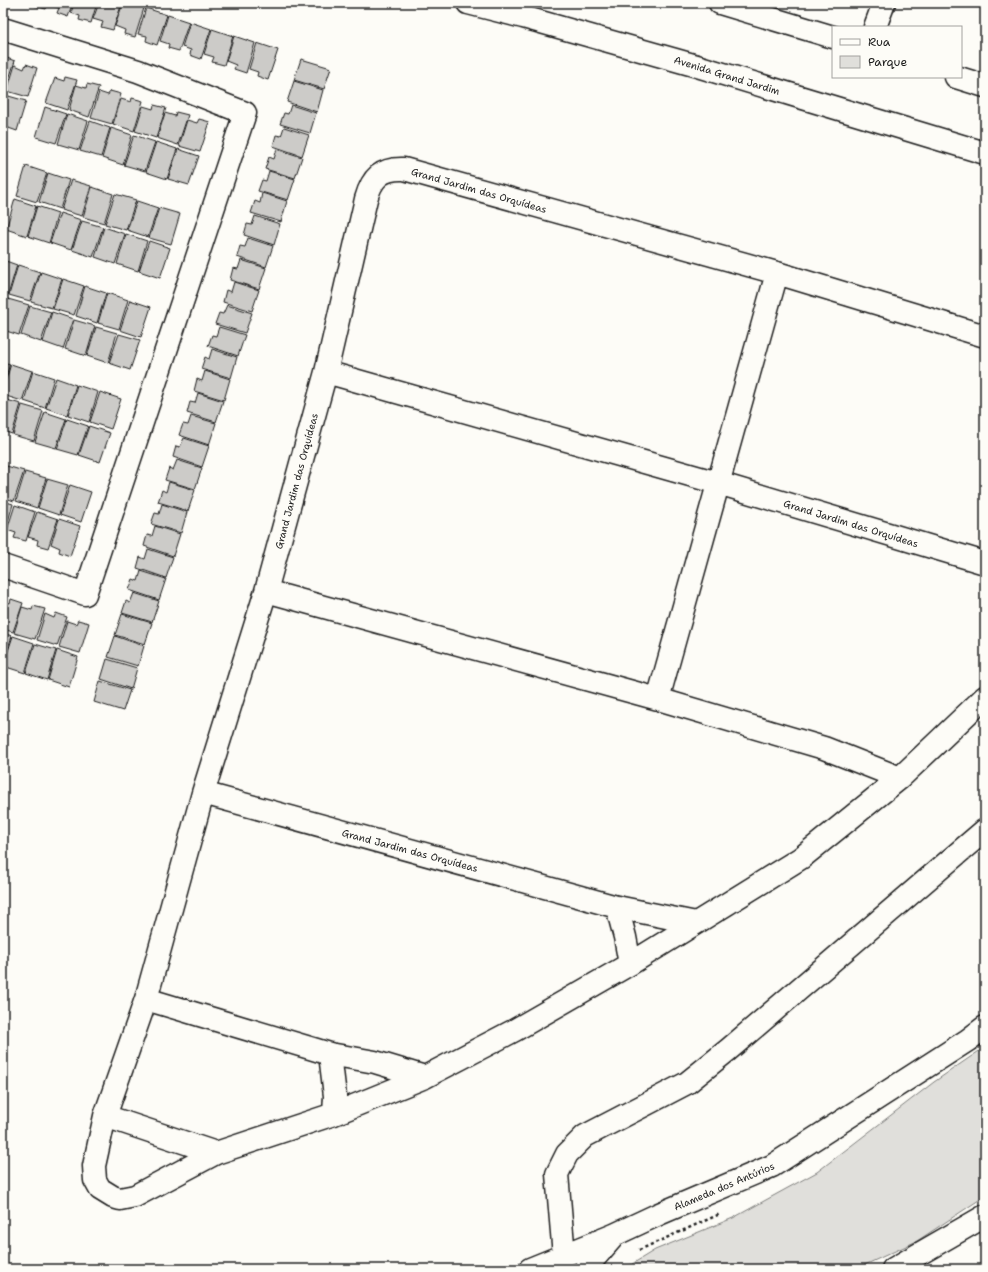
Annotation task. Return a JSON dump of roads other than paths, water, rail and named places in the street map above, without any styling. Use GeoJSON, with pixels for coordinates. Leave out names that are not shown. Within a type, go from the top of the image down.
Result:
{"type":"FeatureCollection","features":[{"type":"Feature","properties":{"kind":"street","name":"Avenida Grand Jardim"},"geometry":{"type":"LineString","coordinates":[[468,3],[689,64],[985,153]]}},
{"type":"Feature","properties":{"kind":"street"},"geometry":{"type":"LineString","coordinates":[[875,26],[884,3]]}},
{"type":"Feature","properties":{"kind":"street"},"geometry":{"type":"LineString","coordinates":[[726,4],[832,37]]}},
{"type":"Feature","properties":{"kind":"street"},"geometry":{"type":"LineString","coordinates":[[3,29],[138,71],[245,113],[85,594],[3,566]]}},
{"type":"Feature","properties":{"kind":"street"},"geometry":{"type":"LineString","coordinates":[[959,78],[985,86]]}},
{"type":"Feature","properties":{"kind":"street","name":"Grand Jardim das Orquídeas"},"geometry":{"type":"LineString","coordinates":[[985,336],[777,273],[412,171],[393,168],[384,172],[374,180],[369,188],[326,372],[266,590],[204,793],[146,999],[105,1116],[94,1166],[95,1180],[100,1189],[113,1197],[120,1199],[136,1196],[216,1153],[334,1114],[425,1076],[515,1030],[630,964],[802,858],[900,778],[985,697]]}},
{"type":"Feature","properties":{"kind":"street"},"geometry":{"type":"LineString","coordinates":[[658,699],[777,273]]}},
{"type":"Feature","properties":{"kind":"street","name":"Grand Jardim das Orquídeas"},"geometry":{"type":"LineString","coordinates":[[326,372],[718,483],[985,564]]}},
{"type":"Feature","properties":{"kind":"street"},"geometry":{"type":"LineString","coordinates":[[266,590],[658,699],[824,748],[900,778]]}},
{"type":"Feature","properties":{"kind":"street","name":"Grand Jardim das Orquídeas"},"geometry":{"type":"LineString","coordinates":[[204,793],[617,907],[696,923]]}},
{"type":"Feature","properties":{"kind":"street"},"geometry":{"type":"LineString","coordinates":[[564,1256],[557,1174],[567,1154],[585,1136],[688,1083],[985,830]]}},
{"type":"Feature","properties":{"kind":"street"},"geometry":{"type":"LineString","coordinates":[[617,907],[630,964]]}},
{"type":"Feature","properties":{"kind":"street"},"geometry":{"type":"LineString","coordinates":[[146,999],[330,1054],[375,1062],[425,1076]]}},
{"type":"Feature","properties":{"kind":"street","name":"Alameda dos Antúrios"},"geometry":{"type":"LineString","coordinates":[[530,1269],[614,1235],[658,1214],[772,1166],[968,1040],[985,1027]]}},
{"type":"Feature","properties":{"kind":"street"},"geometry":{"type":"LineString","coordinates":[[330,1054],[335,1096],[334,1114]]}},
{"type":"Feature","properties":{"kind":"street"},"geometry":{"type":"LineString","coordinates":[[105,1116],[216,1153]]}},
{"type":"Feature","properties":{"kind":"street"},"geometry":{"type":"LineString","coordinates":[[893,1269],[985,1216]]}},
{"type":"Feature","properties":{"kind":"street"},"geometry":{"type":"LineString","coordinates":[[585,1269],[614,1235]]}}]}
